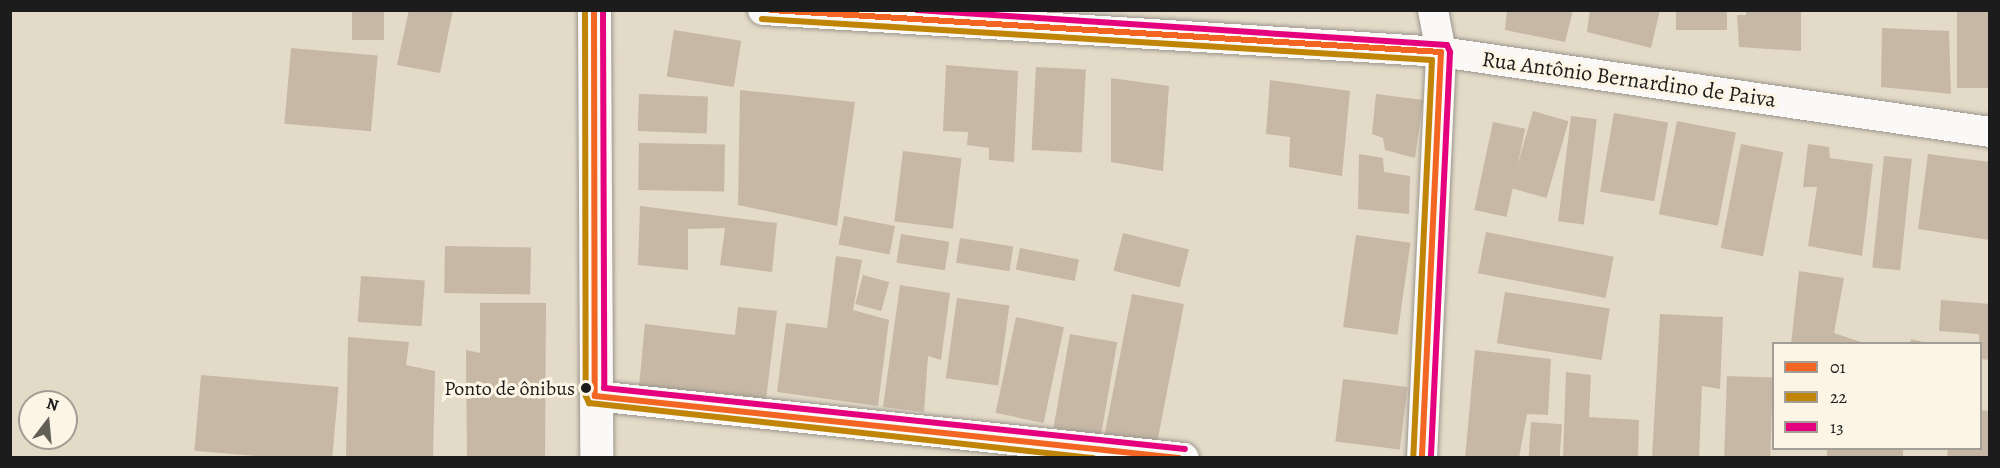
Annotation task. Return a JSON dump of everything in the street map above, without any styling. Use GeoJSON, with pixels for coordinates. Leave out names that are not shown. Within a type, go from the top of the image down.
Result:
{"type":"FeatureCollection","features":[{"type":"Feature","properties":{"kind":"main road"},"geometry":{"type":"LineString","coordinates":[[594,10],[596,458]]}},
{"type":"Feature","properties":{"kind":"street","name":"Rua Antônio Bernardino de Paiva"},"geometry":{"type":"LineString","coordinates":[[763,10],[1441,52],[1989,132]]}},
{"type":"Feature","properties":{"kind":"street"},"geometry":{"type":"LineString","coordinates":[[1422,458],[1441,52],[1433,10]]}},
{"type":"Feature","properties":{"kind":"street"},"geometry":{"type":"LineString","coordinates":[[596,396],[1184,458]]}},
{"type":"Feature","properties":{"kind":"building"},"geometry":{"type":"Polygon","coordinates":[[[352,10],[384,10],[384,40],[352,40],[352,10]]]}},
{"type":"Feature","properties":{"kind":"building"},"geometry":{"type":"Polygon","coordinates":[[[409,10],[453,10],[440,73],[397,65],[409,10]]]}},
{"type":"Feature","properties":{"kind":"building"},"geometry":{"type":"Polygon","coordinates":[[[1507,10],[1573,10],[1565,42],[1505,30],[1507,10]]]}},
{"type":"Feature","properties":{"kind":"building"},"geometry":{"type":"Polygon","coordinates":[[[1590,10],[1660,10],[1651,48],[1587,32],[1590,10]]]}},
{"type":"Feature","properties":{"kind":"building"},"geometry":{"type":"Polygon","coordinates":[[[1676,10],[1727,10],[1727,30],[1676,30],[1676,10]]]}},
{"type":"Feature","properties":{"kind":"building"},"geometry":{"type":"Polygon","coordinates":[[[1746,10],[1801,10],[1801,51],[1739,47],[1737,15],[1746,15],[1746,10]]]}},
{"type":"Feature","properties":{"kind":"building"},"geometry":{"type":"Polygon","coordinates":[[[1957,10],[1990,10],[1990,88],[1957,88],[1957,10]]]}},
{"type":"Feature","properties":{"kind":"building"},"geometry":{"type":"Polygon","coordinates":[[[1882,28],[1949,31],[1951,94],[1881,87],[1882,28]]]}},
{"type":"Feature","properties":{"kind":"building"},"geometry":{"type":"Polygon","coordinates":[[[674,30],[741,41],[734,87],[667,76],[674,30]]]}},
{"type":"Feature","properties":{"kind":"building"},"geometry":{"type":"Polygon","coordinates":[[[291,48],[378,56],[371,131],[284,124],[291,48]]]}},
{"type":"Feature","properties":{"kind":"building"},"geometry":{"type":"Polygon","coordinates":[[[946,65],[1018,71],[1014,162],[989,160],[989,148],[967,145],[968,132],[943,131],[946,65]]]}},
{"type":"Feature","properties":{"kind":"building"},"geometry":{"type":"Polygon","coordinates":[[[1036,67],[1086,70],[1082,153],[1032,150],[1036,67]]]}},
{"type":"Feature","properties":{"kind":"building"},"geometry":{"type":"Polygon","coordinates":[[[1111,78],[1169,86],[1163,171],[1111,162],[1111,78]]]}},
{"type":"Feature","properties":{"kind":"building"},"geometry":{"type":"Polygon","coordinates":[[[1270,80],[1350,91],[1342,176],[1289,167],[1290,137],[1266,134],[1270,80]]]}},
{"type":"Feature","properties":{"kind":"building"},"geometry":{"type":"Polygon","coordinates":[[[740,90],[855,102],[837,226],[738,205],[740,90]]]}},
{"type":"Feature","properties":{"kind":"building"},"geometry":{"type":"Polygon","coordinates":[[[639,94],[708,96],[707,133],[638,131],[639,94]]]}},
{"type":"Feature","properties":{"kind":"building"},"geometry":{"type":"Polygon","coordinates":[[[1376,94],[1423,100],[1415,158],[1385,150],[1383,138],[1372,134],[1376,94]]]}},
{"type":"Feature","properties":{"kind":"building"},"geometry":{"type":"Polygon","coordinates":[[[1533,111],[1569,121],[1547,198],[1511,188],[1533,111]]]}},
{"type":"Feature","properties":{"kind":"building"},"geometry":{"type":"Polygon","coordinates":[[[1614,113],[1668,123],[1654,201],[1600,192],[1614,113]]]}},
{"type":"Feature","properties":{"kind":"building"},"geometry":{"type":"Polygon","coordinates":[[[1571,116],[1597,119],[1584,224],[1558,221],[1571,116]]]}},
{"type":"Feature","properties":{"kind":"building"},"geometry":{"type":"Polygon","coordinates":[[[1677,121],[1736,132],[1718,226],[1659,214],[1677,121]]]}},
{"type":"Feature","properties":{"kind":"building"},"geometry":{"type":"Polygon","coordinates":[[[1493,122],[1525,129],[1507,217],[1474,210],[1493,122]]]}},
{"type":"Feature","properties":{"kind":"building"},"geometry":{"type":"Polygon","coordinates":[[[639,143],[725,145],[724,191],[638,190],[639,143]]]}},
{"type":"Feature","properties":{"kind":"building"},"geometry":{"type":"Polygon","coordinates":[[[1741,144],[1783,152],[1763,256],[1721,248],[1741,144]]]}},
{"type":"Feature","properties":{"kind":"building"},"geometry":{"type":"Polygon","coordinates":[[[1808,144],[1829,147],[1830,158],[1873,164],[1862,256],[1808,246],[1817,187],[1803,187],[1808,144]]]}},
{"type":"Feature","properties":{"kind":"building"},"geometry":{"type":"Polygon","coordinates":[[[903,151],[962,158],[953,229],[894,221],[903,151]]]}},
{"type":"Feature","properties":{"kind":"building"},"geometry":{"type":"Polygon","coordinates":[[[1359,154],[1383,158],[1384,172],[1410,176],[1409,214],[1358,209],[1359,154]]]}},
{"type":"Feature","properties":{"kind":"building"},"geometry":{"type":"Polygon","coordinates":[[[1928,154],[1990,162],[1989,240],[1918,229],[1928,154]]]}},
{"type":"Feature","properties":{"kind":"building"},"geometry":{"type":"Polygon","coordinates":[[[1884,156],[1912,159],[1900,270],[1872,267],[1884,156]]]}},
{"type":"Feature","properties":{"kind":"building"},"geometry":{"type":"Polygon","coordinates":[[[640,206],[777,223],[772,272],[720,265],[725,228],[688,229],[688,270],[638,265],[640,206]]]}},
{"type":"Feature","properties":{"kind":"building"},"geometry":{"type":"Polygon","coordinates":[[[844,216],[895,226],[890,254],[838,244],[844,216]]]}},
{"type":"Feature","properties":{"kind":"building"},"geometry":{"type":"Polygon","coordinates":[[[1486,232],[1614,257],[1606,298],[1478,273],[1486,232]]]}},
{"type":"Feature","properties":{"kind":"building"},"geometry":{"type":"Polygon","coordinates":[[[1123,233],[1189,249],[1180,287],[1114,271],[1123,233]]]}},
{"type":"Feature","properties":{"kind":"building"},"geometry":{"type":"Polygon","coordinates":[[[901,234],[949,242],[945,270],[896,263],[901,234]]]}},
{"type":"Feature","properties":{"kind":"building"},"geometry":{"type":"Polygon","coordinates":[[[1356,235],[1410,243],[1398,335],[1343,327],[1356,235]]]}},
{"type":"Feature","properties":{"kind":"building"},"geometry":{"type":"Polygon","coordinates":[[[960,238],[1013,246],[1009,271],[956,263],[960,238]]]}},
{"type":"Feature","properties":{"kind":"building"},"geometry":{"type":"Polygon","coordinates":[[[445,246],[531,248],[530,294],[444,293],[445,246]]]}},
{"type":"Feature","properties":{"kind":"building"},"geometry":{"type":"Polygon","coordinates":[[[1020,248],[1079,259],[1075,281],[1016,270],[1020,248]]]}},
{"type":"Feature","properties":{"kind":"building"},"geometry":{"type":"Polygon","coordinates":[[[836,256],[862,260],[853,310],[889,320],[878,406],[777,392],[786,323],[827,328],[836,256]]]}},
{"type":"Feature","properties":{"kind":"building"},"geometry":{"type":"Polygon","coordinates":[[[1799,271],[1844,278],[1834,333],[1861,342],[1791,342],[1799,271]]]}},
{"type":"Feature","properties":{"kind":"building"},"geometry":{"type":"Polygon","coordinates":[[[863,275],[889,282],[881,311],[855,304],[863,275]]]}},
{"type":"Feature","properties":{"kind":"building"},"geometry":{"type":"Polygon","coordinates":[[[361,276],[425,280],[422,326],[358,322],[361,276]]]}},
{"type":"Feature","properties":{"kind":"building"},"geometry":{"type":"Polygon","coordinates":[[[900,285],[950,293],[941,360],[928,356],[924,412],[883,407],[900,285]]]}},
{"type":"Feature","properties":{"kind":"building"},"geometry":{"type":"Polygon","coordinates":[[[1505,292],[1610,309],[1602,360],[1497,343],[1505,292]]]}},
{"type":"Feature","properties":{"kind":"building"},"geometry":{"type":"Polygon","coordinates":[[[1132,294],[1184,304],[1156,448],[1104,438],[1132,294]]]}},
{"type":"Feature","properties":{"kind":"building"},"geometry":{"type":"Polygon","coordinates":[[[957,298],[1009,305],[998,386],[946,378],[957,298]]]}},
{"type":"Feature","properties":{"kind":"building"},"geometry":{"type":"Polygon","coordinates":[[[1941,300],[1990,304],[1990,360],[1982,359],[1982,342],[1979,342],[1979,334],[1939,331],[1941,300]]]}},
{"type":"Feature","properties":{"kind":"building"},"geometry":{"type":"Polygon","coordinates":[[[480,303],[546,303],[545,458],[467,458],[466,350],[480,353],[480,303]]]}},
{"type":"Feature","properties":{"kind":"building"},"geometry":{"type":"Polygon","coordinates":[[[738,307],[777,311],[766,399],[639,386],[645,324],[735,335],[738,307]]]}},
{"type":"Feature","properties":{"kind":"building"},"geometry":{"type":"Polygon","coordinates":[[[1660,314],[1723,317],[1720,389],[1702,386],[1699,458],[1652,458],[1660,314]]]}},
{"type":"Feature","properties":{"kind":"building"},"geometry":{"type":"Polygon","coordinates":[[[1016,317],[1064,327],[1044,423],[996,413],[1016,317]]]}},
{"type":"Feature","properties":{"kind":"building"},"geometry":{"type":"Polygon","coordinates":[[[1070,334],[1117,342],[1101,436],[1054,428],[1070,334]]]}},
{"type":"Feature","properties":{"kind":"building"},"geometry":{"type":"Polygon","coordinates":[[[348,337],[409,342],[406,365],[435,371],[433,458],[346,458],[348,337]]]}},
{"type":"Feature","properties":{"kind":"building"},"geometry":{"type":"Polygon","coordinates":[[[1475,350],[1551,359],[1548,415],[1527,414],[1519,458],[1465,458],[1475,350]]]}},
{"type":"Feature","properties":{"kind":"building"},"geometry":{"type":"Polygon","coordinates":[[[1566,372],[1591,375],[1589,417],[1639,420],[1638,458],[1563,458],[1566,372]]]}},
{"type":"Feature","properties":{"kind":"building"},"geometry":{"type":"Polygon","coordinates":[[[201,375],[338,387],[332,458],[278,458],[194,451],[201,375]]]}},
{"type":"Feature","properties":{"kind":"building"},"geometry":{"type":"Polygon","coordinates":[[[1727,376],[1772,378],[1770,458],[1724,458],[1727,376]]]}},
{"type":"Feature","properties":{"kind":"building"},"geometry":{"type":"Polygon","coordinates":[[[1343,379],[1408,387],[1400,449],[1335,442],[1343,379]]]}},
{"type":"Feature","properties":{"kind":"building"},"geometry":{"type":"Polygon","coordinates":[[[1982,410],[1990,411],[1990,458],[1947,458],[1948,450],[1982,450],[1982,410]]]}},
{"type":"Feature","properties":{"kind":"building"},"geometry":{"type":"Polygon","coordinates":[[[1531,422],[1562,424],[1560,458],[1528,458],[1531,422]]]}},
{"type":"Feature","properties":{"kind":"building"},"geometry":{"type":"Polygon","coordinates":[[[1827,450],[1903,450],[1903,458],[1827,458],[1827,450]]]}},
{"type":"Feature","properties":{"kind":"transit line","name":"22"},"geometry":{"type":"LineString","coordinates":[[585,10],[586,396],[589,403],[1093,458]]}},
{"type":"Feature","properties":{"kind":"transit line","name":"01"},"geometry":{"type":"LineString","coordinates":[[594,10],[595,396],[1179,458]]}},
{"type":"Feature","properties":{"kind":"transit line","name":"13"},"geometry":{"type":"LineString","coordinates":[[603,10],[604,388],[1185,449]]}},
{"type":"Feature","properties":{"kind":"transit line","name":"01"},"geometry":{"type":"LineString","coordinates":[[771,10],[1441,52],[1422,458]]}},
{"type":"Feature","properties":{"kind":"transit line","name":"13"},"geometry":{"type":"LineString","coordinates":[[917,10],[1447,45],[1450,52],[1431,458]]}},
{"type":"Feature","properties":{"kind":"transit line","name":"22"},"geometry":{"type":"LineString","coordinates":[[762,19],[1432,60],[1413,458]]}},
{"type":"Feature","properties":{"kind":"place","name":"Ponto de ônibus"},"geometry":{"type":"Point","coordinates":[586,388]}}]}
